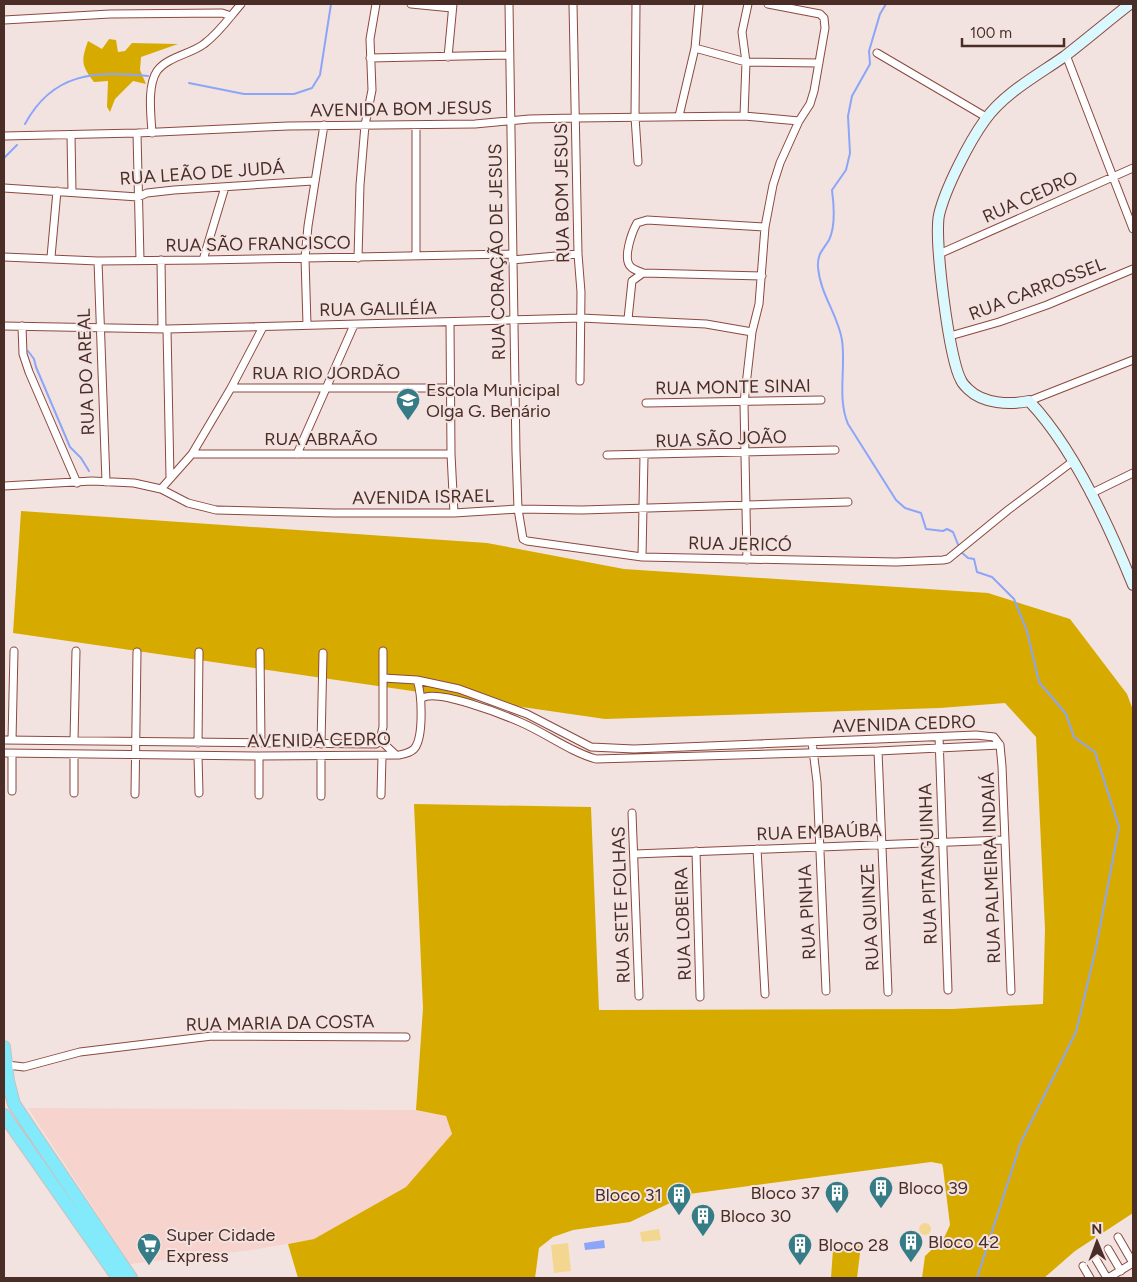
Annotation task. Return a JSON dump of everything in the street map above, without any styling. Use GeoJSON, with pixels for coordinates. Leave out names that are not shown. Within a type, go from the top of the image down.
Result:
{"type":"FeatureCollection","features":[{"type":"Feature","properties":{"kind":"highway"},"geometry":{"type":"LineString","coordinates":[[4,1046],[5,1064],[14,1104],[131,1278]]}},
{"type":"Feature","properties":{"kind":"highway"},"geometry":{"type":"LineString","coordinates":[[4,1115],[118,1278]]}},
{"type":"Feature","properties":{"kind":"street"},"geometry":{"type":"LineString","coordinates":[[152,132],[152,89],[157,71],[170,61],[203,45],[241,4]]}},
{"type":"Feature","properties":{"kind":"street"},"geometry":{"type":"LineString","coordinates":[[358,258],[360,185],[365,125],[372,90],[370,39],[376,4]]}},
{"type":"Feature","properties":{"kind":"street"},"geometry":{"type":"LineString","coordinates":[[411,4],[453,6],[448,57]]}},
{"type":"Feature","properties":{"kind":"street","name":"RUA CORAÇÃO DE JESUS"},"geometry":{"type":"LineString","coordinates":[[510,4],[512,257],[518,509],[521,530]]}},
{"type":"Feature","properties":{"kind":"street","name":"RUA BOM JESUS"},"geometry":{"type":"LineString","coordinates":[[573,4],[581,318],[580,381]]}},
{"type":"Feature","properties":{"kind":"street"},"geometry":{"type":"LineString","coordinates":[[636,4],[635,117],[638,162]]}},
{"type":"Feature","properties":{"kind":"street"},"geometry":{"type":"LineString","coordinates":[[679,116],[694,48],[699,4]]}},
{"type":"Feature","properties":{"kind":"street"},"geometry":{"type":"LineString","coordinates":[[744,116],[746,62],[742,32],[748,4]]}},
{"type":"Feature","properties":{"kind":"street"},"geometry":{"type":"LineString","coordinates":[[747,560],[744,403],[752,332],[762,276],[765,227],[773,185],[799,122],[810,104],[819,63],[825,21],[822,16],[811,12],[768,4]]}},
{"type":"Feature","properties":{"kind":"street"},"geometry":{"type":"LineString","coordinates":[[1130,4],[1066,55],[1004,100],[986,117],[961,162],[943,204],[938,231],[939,254],[950,336],[961,380],[970,391],[980,397],[1014,404],[1029,401],[1133,360]]}},
{"type":"Feature","properties":{"kind":"street"},"geometry":{"type":"LineString","coordinates":[[4,20],[110,14],[222,13],[231,16]]}},
{"type":"Feature","properties":{"kind":"street"},"geometry":{"type":"LineString","coordinates":[[694,48],[746,62],[819,63]]}},
{"type":"Feature","properties":{"kind":"street"},"geometry":{"type":"LineString","coordinates":[[877,53],[986,117]]}},
{"type":"Feature","properties":{"kind":"street"},"geometry":{"type":"LineString","coordinates":[[1066,55],[1133,229]]}},
{"type":"Feature","properties":{"kind":"street"},"geometry":{"type":"LineString","coordinates":[[370,58],[510,56]]}},
{"type":"Feature","properties":{"kind":"street","name":"AVENIDA BOM JESUS"},"geometry":{"type":"LineString","coordinates":[[4,136],[137,133],[324,125],[416,125],[576,118],[679,116],[744,116],[799,122]]}},
{"type":"Feature","properties":{"kind":"street"},"geometry":{"type":"LineString","coordinates":[[307,325],[305,258],[313,181],[324,125]]}},
{"type":"Feature","properties":{"kind":"street"},"geometry":{"type":"LineString","coordinates":[[416,125],[416,255]]}},
{"type":"Feature","properties":{"kind":"street"},"geometry":{"type":"LineString","coordinates":[[137,133],[140,260]]}},
{"type":"Feature","properties":{"kind":"street"},"geometry":{"type":"LineString","coordinates":[[71,135],[72,192]]}},
{"type":"Feature","properties":{"kind":"street","name":"RUA CEDRO"},"geometry":{"type":"LineString","coordinates":[[939,254],[1133,168]]}},
{"type":"Feature","properties":{"kind":"street","name":"RUA LEÃO DE JUDÁ"},"geometry":{"type":"LineString","coordinates":[[4,188],[138,197],[148,193],[313,181]]}},
{"type":"Feature","properties":{"kind":"street"},"geometry":{"type":"LineString","coordinates":[[202,260],[226,187]]}},
{"type":"Feature","properties":{"kind":"street"},"geometry":{"type":"LineString","coordinates":[[51,257],[57,191]]}},
{"type":"Feature","properties":{"kind":"street"},"geometry":{"type":"LineString","coordinates":[[762,276],[643,273],[632,268],[628,263],[630,236],[637,223],[647,220],[765,227]]}},
{"type":"Feature","properties":{"kind":"street","name":"RUA SÃO FRANCISCO"},"geometry":{"type":"LineString","coordinates":[[4,257],[98,260],[202,260],[358,258],[416,255],[512,257],[578,254]]}},
{"type":"Feature","properties":{"kind":"street","name":"RUA DO AREAL"},"geometry":{"type":"LineString","coordinates":[[98,260],[106,482]]}},
{"type":"Feature","properties":{"kind":"street"},"geometry":{"type":"LineString","coordinates":[[161,260],[170,477]]}},
{"type":"Feature","properties":{"kind":"street","name":"RUA CARROSSEL"},"geometry":{"type":"LineString","coordinates":[[950,336],[999,322],[1047,305],[1133,269]]}},
{"type":"Feature","properties":{"kind":"street"},"geometry":{"type":"LineString","coordinates":[[628,319],[632,281],[643,273]]}},
{"type":"Feature","properties":{"kind":"street","name":"RUA GALILÉIA"},"geometry":{"type":"LineString","coordinates":[[4,326],[164,329],[450,323],[581,318],[706,324],[752,332]]}},
{"type":"Feature","properties":{"kind":"street"},"geometry":{"type":"LineString","coordinates":[[450,323],[451,454],[454,513]]}},
{"type":"Feature","properties":{"kind":"street"},"geometry":{"type":"LineString","coordinates":[[297,454],[354,325]]}},
{"type":"Feature","properties":{"kind":"street"},"geometry":{"type":"LineString","coordinates":[[22,326],[23,354],[29,372],[77,483]]}},
{"type":"Feature","properties":{"kind":"street"},"geometry":{"type":"LineString","coordinates":[[161,489],[192,454],[264,327]]}},
{"type":"Feature","properties":{"kind":"street","name":"RUA RIO JORDÃO"},"geometry":{"type":"LineString","coordinates":[[231,388],[451,388]]}},
{"type":"Feature","properties":{"kind":"street","name":"RUA MONTE SINAI"},"geometry":{"type":"LineString","coordinates":[[646,403],[744,403],[821,400]]}},
{"type":"Feature","properties":{"kind":"street"},"geometry":{"type":"LineString","coordinates":[[1029,401],[1046,419],[1072,462],[1121,553],[1132,581]]}},
{"type":"Feature","properties":{"kind":"street","name":"RUA SÃO JOÃO"},"geometry":{"type":"LineString","coordinates":[[607,455],[644,456],[835,450]]}},
{"type":"Feature","properties":{"kind":"street","name":"RUA ABRAÃO"},"geometry":{"type":"LineString","coordinates":[[192,454],[451,454]]}},
{"type":"Feature","properties":{"kind":"street"},"geometry":{"type":"LineString","coordinates":[[642,557],[644,456]]}},
{"type":"Feature","properties":{"kind":"street","name":"RUA JERICÓ"},"geometry":{"type":"LineString","coordinates":[[521,530],[523,539],[527,541],[642,557],[921,562],[948,559],[1008,510],[1072,462]]}},
{"type":"Feature","properties":{"kind":"street"},"geometry":{"type":"LineString","coordinates":[[1090,494],[1133,473]]}},
{"type":"Feature","properties":{"kind":"street","name":"AVENIDA ISRAEL"},"geometry":{"type":"LineString","coordinates":[[4,486],[106,482],[134,484],[161,489],[188,503],[216,510],[342,514],[454,513],[518,509],[848,502]]}},
{"type":"Feature","properties":{"kind":"street"},"geometry":{"type":"LineString","coordinates":[[12,740],[14,651]]}},
{"type":"Feature","properties":{"kind":"street"},"geometry":{"type":"LineString","coordinates":[[74,740],[76,651]]}},
{"type":"Feature","properties":{"kind":"street"},"geometry":{"type":"LineString","coordinates":[[382,651],[383,678]]}},
{"type":"Feature","properties":{"kind":"street"},"geometry":{"type":"LineString","coordinates":[[135,794],[137,652]]}},
{"type":"Feature","properties":{"kind":"street"},"geometry":{"type":"LineString","coordinates":[[198,743],[199,652]]}},
{"type":"Feature","properties":{"kind":"street"},"geometry":{"type":"LineString","coordinates":[[260,652],[262,743]]}},
{"type":"Feature","properties":{"kind":"street"},"geometry":{"type":"LineString","coordinates":[[321,744],[323,652]]}},
{"type":"Feature","properties":{"kind":"street","name":"AVENIDA CEDRO"},"geometry":{"type":"LineString","coordinates":[[4,740],[372,744],[380,740],[383,727],[383,678],[417,680],[459,689],[539,720],[591,747],[668,747],[991,736],[997,739],[1000,745],[939,749],[596,759],[584,756],[519,722],[443,696],[431,695],[422,699],[418,741],[414,748],[407,753],[396,755],[321,757],[4,753]]}},
{"type":"Feature","properties":{"kind":"street"},"geometry":{"type":"LineString","coordinates":[[417,680],[422,699]]}},
{"type":"Feature","properties":{"kind":"street"},"geometry":{"type":"LineString","coordinates":[[534,729],[539,720]]}},
{"type":"Feature","properties":{"kind":"street","name":"RUA PITANGUINHA"},"geometry":{"type":"LineString","coordinates":[[939,738],[948,990]]}},
{"type":"Feature","properties":{"kind":"street"},"geometry":{"type":"LineString","coordinates":[[380,740],[396,755]]}},
{"type":"Feature","properties":{"kind":"street","name":"RUA PINHA"},"geometry":{"type":"LineString","coordinates":[[812,742],[817,782],[826,990]]}},
{"type":"Feature","properties":{"kind":"street","name":"RUA PALMEIRA INDAIÁ"},"geometry":{"type":"LineString","coordinates":[[1000,745],[1011,991]]}},
{"type":"Feature","properties":{"kind":"street"},"geometry":{"type":"LineString","coordinates":[[668,747],[668,758]]}},
{"type":"Feature","properties":{"kind":"street","name":"RUA QUINZE"},"geometry":{"type":"LineString","coordinates":[[878,751],[888,992]]}},
{"type":"Feature","properties":{"kind":"street"},"geometry":{"type":"LineString","coordinates":[[12,754],[12,791]]}},
{"type":"Feature","properties":{"kind":"street"},"geometry":{"type":"LineString","coordinates":[[74,754],[74,793]]}},
{"type":"Feature","properties":{"kind":"street"},"geometry":{"type":"LineString","coordinates":[[198,756],[199,793]]}},
{"type":"Feature","properties":{"kind":"street"},"geometry":{"type":"LineString","coordinates":[[259,756],[259,795]]}},
{"type":"Feature","properties":{"kind":"street"},"geometry":{"type":"LineString","coordinates":[[381,795],[382,756]]}},
{"type":"Feature","properties":{"kind":"street"},"geometry":{"type":"LineString","coordinates":[[321,757],[321,796]]}},
{"type":"Feature","properties":{"kind":"street","name":"RUA SETE FOLHAS"},"geometry":{"type":"LineString","coordinates":[[632,813],[639,996]]}},
{"type":"Feature","properties":{"kind":"street","name":"RUA EMBAÚBA"},"geometry":{"type":"LineString","coordinates":[[635,854],[1003,840]]}},
{"type":"Feature","properties":{"kind":"street"},"geometry":{"type":"LineString","coordinates":[[757,849],[765,994]]}},
{"type":"Feature","properties":{"kind":"street","name":"RUA LOBEIRA"},"geometry":{"type":"LineString","coordinates":[[696,851],[700,997]]}},
{"type":"Feature","properties":{"kind":"street","name":"RUA MARIA DA COSTA"},"geometry":{"type":"LineString","coordinates":[[5,1064],[24,1067],[80,1052],[212,1036],[316,1035],[406,1037]]}},
{"type":"Feature","properties":{"kind":"street"},"geometry":{"type":"LineString","coordinates":[[1094,1256],[1107,1278],[1133,1263],[1118,1237]]}},
{"type":"Feature","properties":{"kind":"street"},"geometry":{"type":"LineString","coordinates":[[1108,1249],[1121,1271]]}},
{"type":"Feature","properties":{"kind":"street"},"geometry":{"type":"LineString","coordinates":[[1083,1266],[1090,1278]]}},
{"type":"Feature","properties":{"kind":"shaded area"},"geometry":{"type":"Polygon","coordinates":[[[109,39],[116,40],[118,52],[125,51],[132,43],[178,44],[141,57],[140,70],[146,84],[133,81],[115,99],[110,112],[107,107],[108,81],[94,82],[85,67],[83,58],[88,41],[102,49],[109,39]]]}},
{"type":"Feature","properties":{"kind":"shaded area"},"geometry":{"type":"Polygon","coordinates":[[[21,511],[487,543],[624,569],[988,593],[1070,619],[1127,694],[1133,710],[1133,1213],[1075,1251],[1044,1278],[922,1278],[925,1256],[944,1238],[950,1225],[942,1164],[931,1162],[689,1194],[630,1222],[573,1230],[553,1237],[539,1248],[535,1278],[298,1278],[288,1244],[314,1239],[406,1187],[452,1134],[446,1116],[416,1110],[423,1008],[414,804],[591,807],[599,1010],[952,1009],[1043,1004],[1045,929],[1036,737],[1005,703],[940,708],[605,719],[13,633],[21,511]]]}},
{"type":"Feature","properties":{"kind":"shaded area"},"geometry":{"type":"Polygon","coordinates":[[[28,1108],[416,1110],[446,1116],[452,1134],[406,1187],[314,1239],[252,1250],[130,1264],[28,1108]]]}},
{"type":"Feature","properties":{"kind":"shaded area"},"geometry":{"type":"Polygon","coordinates":[[[923,1223],[927,1223],[931,1229],[927,1235],[923,1235],[919,1231],[919,1227],[923,1223]]]}},
{"type":"Feature","properties":{"kind":"shaded area"},"geometry":{"type":"Polygon","coordinates":[[[659,1229],[661,1240],[642,1242],[640,1232],[659,1229]]]}},
{"type":"Feature","properties":{"kind":"shaded area"},"geometry":{"type":"Polygon","coordinates":[[[568,1243],[571,1271],[554,1273],[551,1245],[568,1243]]]}},
{"type":"Feature","properties":{"kind":"shaded area"},"geometry":{"type":"Polygon","coordinates":[[[861,1245],[857,1278],[831,1278],[833,1249],[861,1245]]]}},
{"type":"Feature","properties":{"kind":"water"},"geometry":{"type":"Polygon","coordinates":[[[604,1240],[605,1248],[585,1250],[584,1243],[604,1240]]]}},
{"type":"Feature","properties":{"kind":"waterway"},"geometry":{"type":"LineString","coordinates":[[189,83],[244,94],[294,94],[312,88],[320,75],[331,4]]}},
{"type":"Feature","properties":{"kind":"waterway"},"geometry":{"type":"LineString","coordinates":[[886,4],[880,14],[869,51],[870,64],[852,96],[848,116],[850,153],[846,170],[832,190],[834,222],[829,240],[819,255],[819,277],[842,340],[842,393],[848,424],[896,500],[905,508],[921,513],[926,529],[943,531],[947,529],[953,532],[959,547]]}},
{"type":"Feature","properties":{"kind":"waterway"},"geometry":{"type":"LineString","coordinates":[[25,124],[36,107],[49,94],[62,85],[77,79],[93,75],[110,74],[148,76]]}},
{"type":"Feature","properties":{"kind":"waterway"},"geometry":{"type":"LineString","coordinates":[[4,158],[17,145]]}},
{"type":"Feature","properties":{"kind":"waterway"},"geometry":{"type":"LineString","coordinates":[[28,351],[34,359],[70,447],[81,458],[89,471]]}},
{"type":"Feature","properties":{"kind":"waterway"},"geometry":{"type":"LineString","coordinates":[[960,551],[968,558],[974,559],[977,572],[992,577],[1014,599],[1027,631],[1039,682],[1066,714],[1074,737],[1095,752],[1119,827],[1096,948],[1076,1032],[1021,1142],[977,1278]]}},
{"type":"Feature","properties":{"kind":"place","name":"Escola Municipal Olga G. Benário"},"geometry":{"type":"Point","coordinates":[408,421]}},
{"type":"Feature","properties":{"kind":"place","name":"Bloco 39"},"geometry":{"type":"Point","coordinates":[881,1209]}},
{"type":"Feature","properties":{"kind":"place","name":"Bloco 37"},"geometry":{"type":"Point","coordinates":[837,1214]}},
{"type":"Feature","properties":{"kind":"place","name":"Bloco 31"},"geometry":{"type":"Point","coordinates":[679,1216]}},
{"type":"Feature","properties":{"kind":"place","name":"Bloco 30"},"geometry":{"type":"Point","coordinates":[703,1237]}},
{"type":"Feature","properties":{"kind":"place","name":"Bloco 42"},"geometry":{"type":"Point","coordinates":[911,1263]}},
{"type":"Feature","properties":{"kind":"place","name":"Super Cidade Express"},"geometry":{"type":"Point","coordinates":[149,1266]}},
{"type":"Feature","properties":{"kind":"place","name":"Bloco 28"},"geometry":{"type":"Point","coordinates":[800,1266]}}]}
